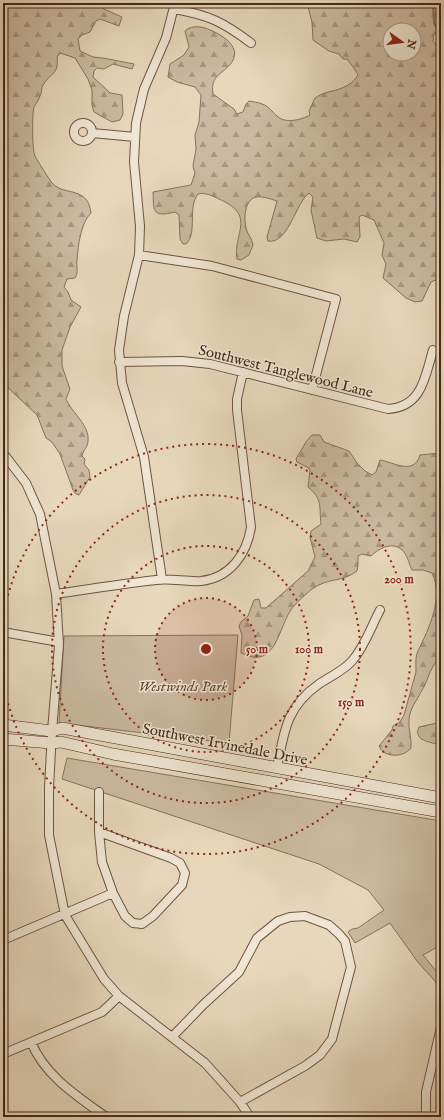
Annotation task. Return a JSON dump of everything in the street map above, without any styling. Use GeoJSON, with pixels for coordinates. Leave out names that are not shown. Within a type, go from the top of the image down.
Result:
{"type":"FeatureCollection","features":[{"type":"Feature","properties":{"kind":"main road","name":"Southwest Irvinedale Drive"},"geometry":{"type":"LineString","coordinates":[[3,725],[52,731],[62,728],[441,798]]}},
{"type":"Feature","properties":{"kind":"main road","name":"Southwest Irvinedale Drive"},"geometry":{"type":"LineString","coordinates":[[3,739],[51,743],[61,742],[113,754],[441,812]]}},
{"type":"Feature","properties":{"kind":"main road"},"geometry":{"type":"LineString","coordinates":[[416,808],[418,794]]}},
{"type":"Feature","properties":{"kind":"street"},"geometry":{"type":"LineString","coordinates":[[162,579],[144,457],[125,398],[120,362],[121,334],[139,255],[140,226],[135,181],[135,137],[144,89],[166,38],[174,6],[217,20],[251,43]]}},
{"type":"Feature","properties":{"kind":"street"},"geometry":{"type":"LineString","coordinates":[[92,133],[135,137]]}},
{"type":"Feature","properties":{"kind":"street"},"geometry":{"type":"LineString","coordinates":[[139,255],[212,266],[336,299],[312,390]]}},
{"type":"Feature","properties":{"kind":"street","name":"Southwest Tanglewood Lane"},"geometry":{"type":"LineString","coordinates":[[120,362],[190,362],[210,364],[379,408],[398,409],[405,407],[418,393],[433,350]]}},
{"type":"Feature","properties":{"kind":"street"},"geometry":{"type":"LineString","coordinates":[[56,594],[162,579],[202,581],[228,570],[236,563],[247,546],[251,527],[251,516],[236,410],[243,372]]}},
{"type":"Feature","properties":{"kind":"street"},"geometry":{"type":"LineString","coordinates":[[3,453],[26,483],[37,509],[43,529],[56,594],[59,642],[51,743],[49,835],[65,915],[104,979],[119,996],[154,1024],[173,1036],[205,1063],[240,1102],[250,1117]]}},
{"type":"Feature","properties":{"kind":"street"},"geometry":{"type":"LineString","coordinates":[[277,768],[284,729],[291,713],[318,684],[344,669],[353,660],[362,647],[380,610]]}},
{"type":"Feature","properties":{"kind":"street"},"geometry":{"type":"LineString","coordinates":[[3,632],[59,642]]}},
{"type":"Feature","properties":{"kind":"street"},"geometry":{"type":"LineString","coordinates":[[98,792],[99,832],[102,862],[113,893],[125,916],[133,923],[142,924],[153,916],[182,885],[186,873],[180,863],[171,858],[99,832]]}},
{"type":"Feature","properties":{"kind":"street"},"geometry":{"type":"LineString","coordinates":[[3,940],[65,915],[113,893]]}},
{"type":"Feature","properties":{"kind":"street"},"geometry":{"type":"LineString","coordinates":[[173,1036],[204,1004],[239,972],[257,938],[278,921],[290,917],[305,916],[330,925],[345,941],[352,967],[332,1038],[320,1055],[305,1066],[240,1102]]}},
{"type":"Feature","properties":{"kind":"street"},"geometry":{"type":"LineString","coordinates":[[3,1054],[102,1012],[119,996]]}},
{"type":"Feature","properties":{"kind":"street"},"geometry":{"type":"LineString","coordinates":[[426,1117],[427,1086],[441,1027]]}},
{"type":"Feature","properties":{"kind":"street"},"geometry":{"type":"LineString","coordinates":[[31,1042],[36,1054],[52,1074],[106,1117]]}},
{"type":"Feature","properties":{"kind":"green space"},"geometry":{"type":"Polygon","coordinates":[[[3,3],[99,3],[104,9],[122,17],[119,26],[100,19],[96,21],[90,32],[82,35],[78,39],[80,51],[93,57],[134,64],[132,69],[113,64],[104,69],[97,68],[94,71],[93,77],[110,93],[122,95],[123,114],[120,120],[112,122],[94,112],[92,105],[92,90],[88,79],[75,58],[60,53],[57,57],[56,70],[43,85],[41,95],[33,111],[33,139],[36,158],[53,184],[58,188],[81,195],[89,204],[91,213],[82,228],[77,254],[76,276],[75,278],[67,279],[64,287],[71,300],[81,307],[70,327],[62,350],[62,366],[70,389],[66,399],[83,424],[88,435],[88,443],[82,456],[85,459],[84,464],[89,470],[90,477],[79,495],[73,490],[60,454],[52,442],[46,438],[37,415],[3,383],[3,3]]]}},
{"type":"Feature","properties":{"kind":"green space"},"geometry":{"type":"Polygon","coordinates":[[[307,3],[441,3],[441,31],[434,34],[433,41],[441,52],[441,290],[439,282],[436,280],[431,282],[422,301],[415,302],[406,298],[383,278],[386,264],[382,255],[384,243],[374,220],[362,215],[359,217],[360,237],[357,242],[344,239],[326,241],[317,238],[311,210],[313,197],[309,193],[304,198],[291,222],[281,236],[275,240],[268,241],[267,237],[277,201],[261,197],[252,199],[247,206],[245,224],[253,245],[249,255],[241,260],[237,259],[241,225],[240,218],[231,205],[209,195],[198,194],[193,206],[190,239],[186,244],[183,244],[180,239],[179,215],[175,212],[162,214],[155,211],[153,192],[191,185],[195,173],[193,166],[196,149],[195,135],[199,122],[201,95],[195,87],[177,82],[168,77],[170,64],[184,55],[189,47],[185,31],[194,27],[205,28],[222,36],[234,50],[232,62],[213,82],[213,94],[234,109],[237,114],[243,112],[249,101],[264,105],[280,118],[289,121],[310,115],[309,111],[315,98],[349,85],[358,75],[347,59],[343,59],[339,54],[329,51],[313,40],[312,22],[307,3]]]}},
{"type":"Feature","properties":{"kind":"green space"},"geometry":{"type":"Polygon","coordinates":[[[312,435],[320,435],[324,442],[349,451],[357,463],[365,471],[372,475],[376,472],[380,460],[397,465],[408,466],[413,465],[420,455],[441,453],[441,659],[438,659],[433,667],[411,712],[409,724],[411,748],[403,754],[389,755],[381,750],[379,746],[392,730],[393,726],[400,722],[404,715],[416,672],[417,653],[427,633],[434,613],[436,592],[432,573],[423,570],[412,570],[404,552],[400,548],[396,546],[387,546],[378,550],[371,556],[362,554],[358,556],[357,571],[346,577],[318,585],[296,604],[289,614],[270,651],[263,656],[253,657],[241,653],[242,635],[239,626],[248,616],[254,600],[259,599],[261,608],[266,608],[308,571],[315,557],[310,537],[311,531],[321,524],[319,504],[316,495],[308,487],[310,470],[297,462],[296,459],[312,435]]]}},
{"type":"Feature","properties":{"kind":"green space","name":"Westwinds Park"},"geometry":{"type":"Polygon","coordinates":[[[238,635],[229,743],[59,723],[64,636],[238,635]]]}},
{"type":"Feature","properties":{"kind":"green space"},"geometry":{"type":"Polygon","coordinates":[[[441,720],[441,745],[428,742],[420,738],[418,735],[419,727],[437,723],[441,720]]]}},
{"type":"Feature","properties":{"kind":"green space"},"geometry":{"type":"Polygon","coordinates":[[[67,758],[441,821],[441,945],[423,955],[441,977],[441,988],[417,961],[390,923],[355,943],[348,932],[352,929],[358,928],[384,910],[368,890],[319,864],[62,779],[67,758]]]}},
{"type":"Feature","properties":{"kind":"waterway"},"geometry":{"type":"LineString","coordinates":[[433,3],[434,23],[441,36]]}}]}
